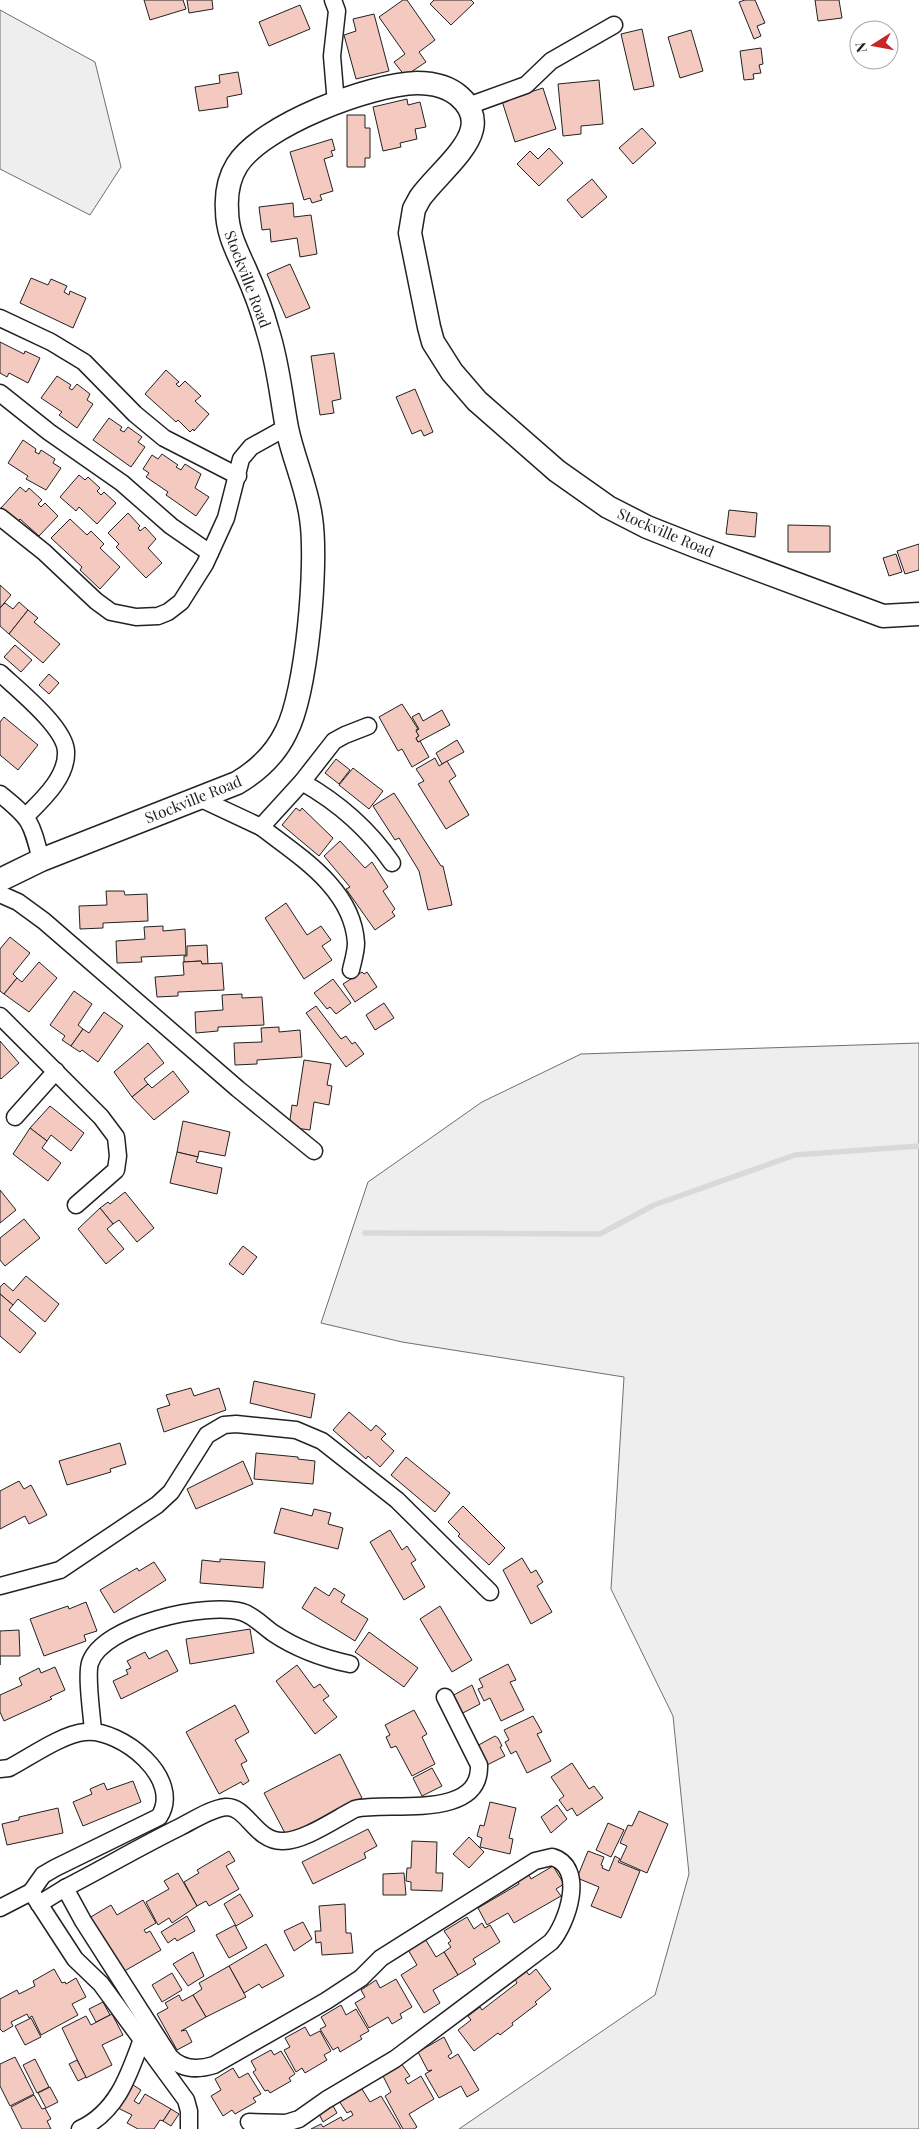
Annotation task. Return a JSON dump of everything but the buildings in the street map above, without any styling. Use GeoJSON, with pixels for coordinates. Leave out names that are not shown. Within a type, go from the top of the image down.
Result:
{"type":"FeatureCollection","features":[{"type":"Feature","properties":{"kind":"street"},"geometry":{"type":"LineString","coordinates":[[333,0],[338,11],[332,56],[336,104]]}},
{"type":"Feature","properties":{"kind":"street"},"geometry":{"type":"LineString","coordinates":[[468,106],[526,84],[551,62],[614,25]]}},
{"type":"Feature","properties":{"kind":"street","name":"Stockville Road"},"geometry":{"type":"LineString","coordinates":[[0,880],[41,860],[237,783],[252,774],[266,762],[288,730],[298,698],[309,618],[313,566],[311,517],[287,427],[271,341],[258,302],[230,237],[227,202],[229,186],[236,167],[260,142],[278,130],[336,104],[394,86],[417,83],[446,87],[468,106],[473,127],[468,140],[420,198],[414,209],[410,233],[433,342],[452,372],[477,401],[557,471],[608,507],[647,527],[883,616],[919,614]]}},
{"type":"Feature","properties":{"kind":"street"},"geometry":{"type":"LineString","coordinates":[[0,318],[51,342],[84,362],[135,414],[164,438],[238,476]]}},
{"type":"Feature","properties":{"kind":"street"},"geometry":{"type":"LineString","coordinates":[[0,393],[49,432],[122,483],[171,526],[210,553]]}},
{"type":"Feature","properties":{"kind":"street"},"geometry":{"type":"LineString","coordinates":[[0,517],[44,552],[96,602],[111,612],[123,616],[158,616],[176,607],[190,590],[210,553],[226,518],[241,459],[251,447],[287,427]]}},
{"type":"Feature","properties":{"kind":"street"},"geometry":{"type":"LineString","coordinates":[[0,673],[57,730],[66,746],[65,762],[58,778],[44,798],[26,816]]}},
{"type":"Feature","properties":{"kind":"street"},"geometry":{"type":"LineString","coordinates":[[261,827],[302,782],[334,741],[368,726]]}},
{"type":"Feature","properties":{"kind":"street"},"geometry":{"type":"LineString","coordinates":[[302,782],[322,793],[357,820],[376,840],[392,863]]}},
{"type":"Feature","properties":{"kind":"street"},"geometry":{"type":"LineString","coordinates":[[0,794],[26,816],[34,830],[41,860]]}},
{"type":"Feature","properties":{"kind":"street"},"geometry":{"type":"LineString","coordinates":[[199,798],[261,827],[310,865],[334,890],[354,927],[356,949],[351,970]]}},
{"type":"Feature","properties":{"kind":"street"},"geometry":{"type":"LineString","coordinates":[[0,894],[18,902],[44,921],[238,1089],[314,1151]]}},
{"type":"Feature","properties":{"kind":"street"},"geometry":{"type":"LineString","coordinates":[[0,1016],[112,1129],[117,1144],[118,1164],[116,1170],[76,1205]]}},
{"type":"Feature","properties":{"kind":"street"},"geometry":{"type":"LineString","coordinates":[[15,1117],[56,1071]]}},
{"type":"Feature","properties":{"kind":"street"},"geometry":{"type":"LineString","coordinates":[[0,1586],[60,1570],[157,1505],[171,1492],[207,1435],[224,1425],[236,1424],[296,1430],[322,1441],[397,1500],[490,1592]]}},
{"type":"Feature","properties":{"kind":"street"},"geometry":{"type":"LineString","coordinates":[[93,1731],[90,1664],[96,1653],[110,1641],[131,1629],[173,1616],[207,1611],[242,1612],[300,1650],[350,1664]]}},
{"type":"Feature","properties":{"kind":"street"},"geometry":{"type":"LineString","coordinates":[[0,1908],[65,1888],[175,1829],[221,1808],[229,1807],[239,1811],[263,1836],[282,1842],[298,1838],[355,1809],[373,1805],[423,1806],[454,1800],[475,1785],[480,1774],[479,1765],[445,1697]]}},
{"type":"Feature","properties":{"kind":"street"},"geometry":{"type":"LineString","coordinates":[[0,1770],[9,1768],[70,1736],[80,1732],[93,1731],[124,1741],[142,1755],[152,1768],[163,1789],[165,1805],[159,1817],[43,1875],[35,1898]]}},
{"type":"Feature","properties":{"kind":"street"},"geometry":{"type":"LineString","coordinates":[[65,1888],[83,1921],[170,2057],[182,2066],[196,2068],[214,2065],[326,2001],[361,1978],[381,1958],[535,1861],[552,1857],[564,1865],[571,1884],[570,1903],[560,1931],[551,1942],[395,2059],[326,2100],[300,2119],[286,2123],[249,2122]]}},
{"type":"Feature","properties":{"kind":"street"},"geometry":{"type":"LineString","coordinates":[[35,1898],[75,1959],[101,1984],[186,2100],[189,2111],[189,2129]]}},
{"type":"Feature","properties":{"kind":"street"},"geometry":{"type":"LineString","coordinates":[[80,2129],[96,2120],[108,2109],[130,2074],[142,2039]]}},
{"type":"Feature","properties":{"kind":"shaded area"},"geometry":{"type":"Polygon","coordinates":[[[0,10],[95,62],[121,167],[90,215],[0,169],[0,10]]]}},
{"type":"Feature","properties":{"kind":"shaded area"},"geometry":{"type":"Polygon","coordinates":[[[919,1043],[919,2129],[459,2129],[655,1995],[689,1874],[673,1716],[611,1589],[624,1377],[402,1342],[321,1323],[368,1182],[482,1102],[581,1054],[919,1043]]]}},
{"type":"Feature","properties":{"kind":"waterway"},"geometry":{"type":"LineString","coordinates":[[365,1233],[600,1234],[654,1205],[795,1155],[919,1146]]}}]}
